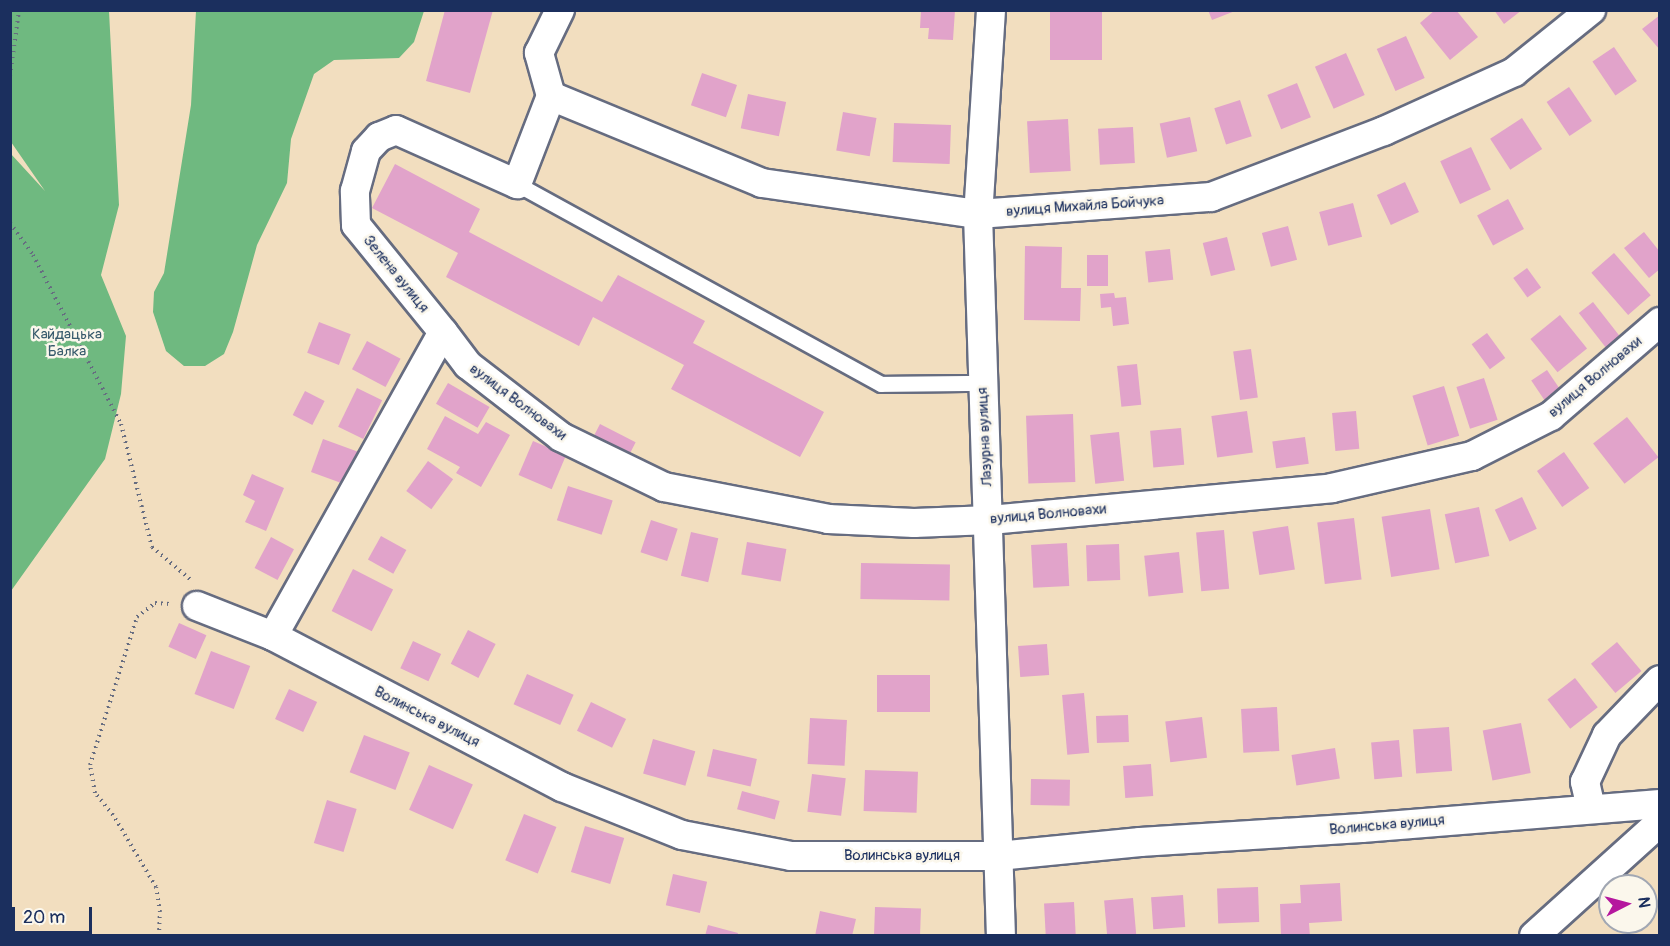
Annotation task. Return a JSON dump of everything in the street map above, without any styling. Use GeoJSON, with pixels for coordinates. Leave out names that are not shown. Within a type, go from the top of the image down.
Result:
{"type":"FeatureCollection","features":[{"type":"Feature","properties":{"kind":"street"},"geometry":{"type":"LineString","coordinates":[[518,184],[551,96],[539,53],[560,10]]}},
{"type":"Feature","properties":{"kind":"street","name":"Лазурна вулиця"},"geometry":{"type":"LineString","coordinates":[[991,10],[978,214],[982,383],[990,520],[1001,936]]}},
{"type":"Feature","properties":{"kind":"street","name":"вулиця Михайла Бойчука"},"geometry":{"type":"LineString","coordinates":[[551,96],[762,183],[978,214],[1211,196],[1384,131],[1514,72],[1591,10]]}},
{"type":"Feature","properties":{"kind":"street","name":"Зелена вулиця"},"geometry":{"type":"LineString","coordinates":[[443,332],[356,225],[355,191],[366,151],[380,136],[396,130],[518,184]]}},
{"type":"Feature","properties":{"kind":"street","name":"вулиця Волновахи"},"geometry":{"type":"LineString","coordinates":[[443,332],[468,365],[561,437],[664,487],[828,519],[914,523],[990,520],[1332,488],[1472,456],[1551,416],[1659,322]]}},
{"type":"Feature","properties":{"kind":"street"},"geometry":{"type":"LineString","coordinates":[[273,636],[443,332]]}},
{"type":"Feature","properties":{"kind":"street","name":"Волинська вулиця"},"geometry":{"type":"LineString","coordinates":[[197,606],[273,636],[561,787],[682,835],[791,856],[998,856],[1140,842],[1362,828],[1659,804]]}},
{"type":"Feature","properties":{"kind":"street"},"geometry":{"type":"LineString","coordinates":[[1591,808],[1585,782],[1607,735],[1659,680]]}},
{"type":"Feature","properties":{"kind":"street"},"geometry":{"type":"LineString","coordinates":[[1534,936],[1659,822]]}},
{"type":"Feature","properties":{"kind":"lane"},"geometry":{"type":"LineString","coordinates":[[518,184],[881,384],[982,383]]}},
{"type":"Feature","properties":{"kind":"path"},"geometry":{"type":"LineString","coordinates":[[10,76],[19,10]]}},
{"type":"Feature","properties":{"kind":"path"},"geometry":{"type":"LineString","coordinates":[[10,223],[33,255],[122,424],[152,547],[196,585],[197,606],[155,603],[136,617],[90,765],[96,793],[113,815],[156,887],[160,912],[159,936]]}},
{"type":"Feature","properties":{"kind":"green space","name":"Кайдацька Балка"},"geometry":{"type":"Polygon","coordinates":[[[11,10],[109,11],[119,205],[101,275],[126,336],[121,394],[105,459],[11,591],[11,154],[45,191],[11,142],[11,10]]]}},
{"type":"Feature","properties":{"kind":"green space"},"geometry":{"type":"Polygon","coordinates":[[[196,11],[424,11],[414,42],[399,58],[334,60],[314,74],[291,139],[287,183],[257,245],[233,332],[224,354],[205,366],[184,366],[166,351],[153,312],[154,292],[164,273],[191,105],[196,11]]]}},
{"type":"Feature","properties":{"kind":"building"},"geometry":{"type":"Polygon","coordinates":[[[445,10],[493,10],[470,93],[426,81],[445,10]]]}},
{"type":"Feature","properties":{"kind":"building"},"geometry":{"type":"Polygon","coordinates":[[[921,10],[955,10],[953,40],[928,39],[929,28],[920,28],[921,10]]]}},
{"type":"Feature","properties":{"kind":"building"},"geometry":{"type":"Polygon","coordinates":[[[1050,10],[1102,10],[1102,60],[1050,60],[1050,10]]]}},
{"type":"Feature","properties":{"kind":"building"},"geometry":{"type":"Polygon","coordinates":[[[1208,10],[1235,10],[1235,11],[1212,20],[1208,10]]]}},
{"type":"Feature","properties":{"kind":"building"},"geometry":{"type":"Polygon","coordinates":[[[1435,10],[1456,10],[1478,37],[1450,60],[1420,23],[1435,10]]]}},
{"type":"Feature","properties":{"kind":"building"},"geometry":{"type":"Polygon","coordinates":[[[1494,10],[1522,10],[1504,24],[1494,10]]]}},
{"type":"Feature","properties":{"kind":"building"},"geometry":{"type":"Polygon","coordinates":[[[1660,15],[1660,50],[1642,29],[1660,15]]]}},
{"type":"Feature","properties":{"kind":"building"},"geometry":{"type":"Polygon","coordinates":[[[1406,36],[1425,78],[1395,91],[1377,49],[1406,36]]]}},
{"type":"Feature","properties":{"kind":"building"},"geometry":{"type":"Polygon","coordinates":[[[1614,47],[1637,81],[1615,96],[1592,62],[1614,47]]]}},
{"type":"Feature","properties":{"kind":"building"},"geometry":{"type":"Polygon","coordinates":[[[1346,53],[1365,95],[1334,109],[1315,67],[1346,53]]]}},
{"type":"Feature","properties":{"kind":"building"},"geometry":{"type":"Polygon","coordinates":[[[702,73],[737,85],[726,117],[691,105],[702,73]]]}},
{"type":"Feature","properties":{"kind":"building"},"geometry":{"type":"Polygon","coordinates":[[[1297,83],[1311,117],[1281,129],[1267,95],[1297,83]]]}},
{"type":"Feature","properties":{"kind":"building"},"geometry":{"type":"Polygon","coordinates":[[[1569,87],[1592,121],[1570,136],[1547,102],[1569,87]]]}},
{"type":"Feature","properties":{"kind":"building"},"geometry":{"type":"Polygon","coordinates":[[[748,94],[786,102],[779,136],[741,128],[748,94]]]}},
{"type":"Feature","properties":{"kind":"building"},"geometry":{"type":"Polygon","coordinates":[[[1240,100],[1252,136],[1226,144],[1214,108],[1240,100]]]}},
{"type":"Feature","properties":{"kind":"building"},"geometry":{"type":"Polygon","coordinates":[[[843,112],[876,118],[870,156],[836,150],[843,112]]]}},
{"type":"Feature","properties":{"kind":"building"},"geometry":{"type":"Polygon","coordinates":[[[1190,117],[1197,151],[1167,158],[1160,123],[1190,117]]]}},
{"type":"Feature","properties":{"kind":"building"},"geometry":{"type":"Polygon","coordinates":[[[1522,118],[1542,149],[1510,170],[1490,139],[1522,118]]]}},
{"type":"Feature","properties":{"kind":"building"},"geometry":{"type":"Polygon","coordinates":[[[1068,119],[1071,171],[1030,173],[1027,121],[1068,119]]]}},
{"type":"Feature","properties":{"kind":"building"},"geometry":{"type":"Polygon","coordinates":[[[894,123],[951,125],[950,164],[893,162],[894,123]]]}},
{"type":"Feature","properties":{"kind":"building"},"geometry":{"type":"Polygon","coordinates":[[[1133,127],[1135,163],[1100,165],[1098,129],[1133,127]]]}},
{"type":"Feature","properties":{"kind":"building"},"geometry":{"type":"Polygon","coordinates":[[[1471,147],[1491,190],[1460,204],[1440,161],[1471,147]]]}},
{"type":"Feature","properties":{"kind":"building"},"geometry":{"type":"Polygon","coordinates":[[[395,164],[480,209],[469,232],[602,302],[618,275],[705,321],[693,343],[824,412],[800,457],[671,389],[684,365],[593,317],[579,346],[446,277],[458,253],[372,208],[395,164]]]}},
{"type":"Feature","properties":{"kind":"building"},"geometry":{"type":"Polygon","coordinates":[[[1405,182],[1419,212],[1391,225],[1377,195],[1405,182]]]}},
{"type":"Feature","properties":{"kind":"building"},"geometry":{"type":"Polygon","coordinates":[[[1508,199],[1524,229],[1493,245],[1477,215],[1508,199]]]}},
{"type":"Feature","properties":{"kind":"building"},"geometry":{"type":"Polygon","coordinates":[[[1353,203],[1362,237],[1328,246],[1319,212],[1353,203]]]}},
{"type":"Feature","properties":{"kind":"building"},"geometry":{"type":"Polygon","coordinates":[[[1288,226],[1297,260],[1271,267],[1262,233],[1288,226]]]}},
{"type":"Feature","properties":{"kind":"building"},"geometry":{"type":"Polygon","coordinates":[[[1644,232],[1660,252],[1660,269],[1649,278],[1624,248],[1644,232]]]}},
{"type":"Feature","properties":{"kind":"building"},"geometry":{"type":"Polygon","coordinates":[[[1227,237],[1235,270],[1211,276],[1203,243],[1227,237]]]}},
{"type":"Feature","properties":{"kind":"building"},"geometry":{"type":"Polygon","coordinates":[[[1025,246],[1062,247],[1061,288],[1081,288],[1080,321],[1024,320],[1025,246]]]}},
{"type":"Feature","properties":{"kind":"building"},"geometry":{"type":"Polygon","coordinates":[[[1170,249],[1173,280],[1148,282],[1145,252],[1170,249]]]}},
{"type":"Feature","properties":{"kind":"building"},"geometry":{"type":"Polygon","coordinates":[[[1614,253],[1651,295],[1628,315],[1591,273],[1614,253]]]}},
{"type":"Feature","properties":{"kind":"building"},"geometry":{"type":"Polygon","coordinates":[[[1087,255],[1108,255],[1108,286],[1087,286],[1087,255]]]}},
{"type":"Feature","properties":{"kind":"building"},"geometry":{"type":"Polygon","coordinates":[[[1527,268],[1541,287],[1527,297],[1513,278],[1527,268]]]}},
{"type":"Feature","properties":{"kind":"building"},"geometry":{"type":"Polygon","coordinates":[[[1114,293],[1115,298],[1126,297],[1129,324],[1113,326],[1111,307],[1101,308],[1100,294],[1114,293]]]}},
{"type":"Feature","properties":{"kind":"building"},"geometry":{"type":"Polygon","coordinates":[[[1593,302],[1622,339],[1608,350],[1579,313],[1593,302]]]}},
{"type":"Feature","properties":{"kind":"building"},"geometry":{"type":"Polygon","coordinates":[[[1560,315],[1587,348],[1558,372],[1530,339],[1560,315]]]}},
{"type":"Feature","properties":{"kind":"building"},"geometry":{"type":"Polygon","coordinates":[[[319,322],[351,334],[339,365],[307,353],[319,322]]]}},
{"type":"Feature","properties":{"kind":"building"},"geometry":{"type":"Polygon","coordinates":[[[1487,333],[1505,358],[1490,369],[1472,344],[1487,333]]]}},
{"type":"Feature","properties":{"kind":"building"},"geometry":{"type":"Polygon","coordinates":[[[367,341],[401,359],[386,387],[352,369],[367,341]]]}},
{"type":"Feature","properties":{"kind":"building"},"geometry":{"type":"Polygon","coordinates":[[[1251,349],[1258,398],[1240,400],[1233,352],[1251,349]]]}},
{"type":"Feature","properties":{"kind":"building"},"geometry":{"type":"Polygon","coordinates":[[[1137,364],[1141,405],[1121,407],[1117,366],[1137,364]]]}},
{"type":"Feature","properties":{"kind":"building"},"geometry":{"type":"Polygon","coordinates":[[[1547,370],[1561,391],[1545,401],[1531,381],[1547,370]]]}},
{"type":"Feature","properties":{"kind":"building"},"geometry":{"type":"Polygon","coordinates":[[[1484,378],[1498,420],[1470,429],[1456,387],[1484,378]]]}},
{"type":"Feature","properties":{"kind":"building"},"geometry":{"type":"Polygon","coordinates":[[[448,383],[490,407],[478,428],[436,404],[448,383]]]}},
{"type":"Feature","properties":{"kind":"building"},"geometry":{"type":"Polygon","coordinates":[[[1444,386],[1459,436],[1428,445],[1412,396],[1444,386]]]}},
{"type":"Feature","properties":{"kind":"building"},"geometry":{"type":"Polygon","coordinates":[[[357,388],[382,400],[363,439],[338,427],[357,388]]]}},
{"type":"Feature","properties":{"kind":"building"},"geometry":{"type":"Polygon","coordinates":[[[305,391],[325,401],[312,425],[293,415],[305,391]]]}},
{"type":"Feature","properties":{"kind":"building"},"geometry":{"type":"Polygon","coordinates":[[[1247,411],[1253,453],[1217,458],[1211,416],[1247,411]]]}},
{"type":"Feature","properties":{"kind":"building"},"geometry":{"type":"Polygon","coordinates":[[[1356,411],[1359,449],[1335,451],[1332,413],[1356,411]]]}},
{"type":"Feature","properties":{"kind":"building"},"geometry":{"type":"Polygon","coordinates":[[[1073,414],[1075,482],[1028,484],[1026,416],[1073,414]]]}},
{"type":"Feature","properties":{"kind":"building"},"geometry":{"type":"Polygon","coordinates":[[[445,416],[478,434],[486,422],[510,435],[481,487],[456,473],[460,467],[427,449],[445,416]]]}},
{"type":"Feature","properties":{"kind":"building"},"geometry":{"type":"Polygon","coordinates":[[[1627,417],[1658,457],[1625,484],[1593,443],[1627,417]]]}},
{"type":"Feature","properties":{"kind":"building"},"geometry":{"type":"Polygon","coordinates":[[[600,424],[636,442],[627,458],[592,440],[600,424]]]}},
{"type":"Feature","properties":{"kind":"building"},"geometry":{"type":"Polygon","coordinates":[[[1181,428],[1184,465],[1153,468],[1150,431],[1181,428]]]}},
{"type":"Feature","properties":{"kind":"building"},"geometry":{"type":"Polygon","coordinates":[[[1119,432],[1124,481],[1095,484],[1090,435],[1119,432]]]}},
{"type":"Feature","properties":{"kind":"building"},"geometry":{"type":"Polygon","coordinates":[[[1305,437],[1309,464],[1276,468],[1272,442],[1305,437]]]}},
{"type":"Feature","properties":{"kind":"building"},"geometry":{"type":"Polygon","coordinates":[[[323,439],[359,452],[347,485],[311,472],[323,439]]]}},
{"type":"Feature","properties":{"kind":"building"},"geometry":{"type":"Polygon","coordinates":[[[533,441],[566,455],[552,489],[519,475],[533,441]]]}},
{"type":"Feature","properties":{"kind":"building"},"geometry":{"type":"Polygon","coordinates":[[[1564,452],[1589,488],[1562,507],[1537,471],[1564,452]]]}},
{"type":"Feature","properties":{"kind":"building"},"geometry":{"type":"Polygon","coordinates":[[[428,461],[453,479],[431,509],[406,491],[428,461]]]}},
{"type":"Feature","properties":{"kind":"building"},"geometry":{"type":"Polygon","coordinates":[[[252,474],[284,488],[266,531],[245,522],[255,501],[243,495],[252,474]]]}},
{"type":"Feature","properties":{"kind":"building"},"geometry":{"type":"Polygon","coordinates":[[[568,486],[613,501],[602,535],[557,520],[568,486]]]}},
{"type":"Feature","properties":{"kind":"building"},"geometry":{"type":"Polygon","coordinates":[[[1522,497],[1537,529],[1510,541],[1495,510],[1522,497]]]}},
{"type":"Feature","properties":{"kind":"building"},"geometry":{"type":"Polygon","coordinates":[[[1479,507],[1489,556],[1455,563],[1445,514],[1479,507]]]}},
{"type":"Feature","properties":{"kind":"building"},"geometry":{"type":"Polygon","coordinates":[[[1430,509],[1440,569],[1391,577],[1382,517],[1430,509]]]}},
{"type":"Feature","properties":{"kind":"building"},"geometry":{"type":"Polygon","coordinates":[[[1354,518],[1362,580],[1325,584],[1317,523],[1354,518]]]}},
{"type":"Feature","properties":{"kind":"building"},"geometry":{"type":"Polygon","coordinates":[[[651,520],[678,529],[667,561],[640,552],[651,520]]]}},
{"type":"Feature","properties":{"kind":"building"},"geometry":{"type":"Polygon","coordinates":[[[1288,526],[1295,569],[1259,575],[1252,532],[1288,526]]]}},
{"type":"Feature","properties":{"kind":"building"},"geometry":{"type":"Polygon","coordinates":[[[1224,530],[1229,589],[1201,591],[1196,532],[1224,530]]]}},
{"type":"Feature","properties":{"kind":"building"},"geometry":{"type":"Polygon","coordinates":[[[691,532],[718,538],[708,582],[681,576],[691,532]]]}},
{"type":"Feature","properties":{"kind":"building"},"geometry":{"type":"Polygon","coordinates":[[[381,536],[406,550],[393,574],[368,560],[381,536]]]}},
{"type":"Feature","properties":{"kind":"building"},"geometry":{"type":"Polygon","coordinates":[[[271,537],[294,549],[278,580],[255,568],[271,537]]]}},
{"type":"Feature","properties":{"kind":"building"},"geometry":{"type":"Polygon","coordinates":[[[747,542],[786,549],[781,581],[741,574],[747,542]]]}},
{"type":"Feature","properties":{"kind":"building"},"geometry":{"type":"Polygon","coordinates":[[[1067,543],[1069,586],[1033,588],[1031,545],[1067,543]]]}},
{"type":"Feature","properties":{"kind":"building"},"geometry":{"type":"Polygon","coordinates":[[[1119,544],[1120,580],[1087,581],[1086,545],[1119,544]]]}},
{"type":"Feature","properties":{"kind":"building"},"geometry":{"type":"Polygon","coordinates":[[[1179,552],[1183,593],[1148,596],[1144,556],[1179,552]]]}},
{"type":"Feature","properties":{"kind":"building"},"geometry":{"type":"Polygon","coordinates":[[[861,563],[950,565],[949,601],[860,599],[861,563]]]}},
{"type":"Feature","properties":{"kind":"building"},"geometry":{"type":"Polygon","coordinates":[[[353,569],[393,589],[372,631],[332,611],[353,569]]]}},
{"type":"Feature","properties":{"kind":"building"},"geometry":{"type":"Polygon","coordinates":[[[179,623],[206,635],[196,659],[168,647],[179,623]]]}},
{"type":"Feature","properties":{"kind":"building"},"geometry":{"type":"Polygon","coordinates":[[[468,630],[496,644],[478,678],[451,664],[468,630]]]}},
{"type":"Feature","properties":{"kind":"building"},"geometry":{"type":"Polygon","coordinates":[[[413,641],[441,654],[428,681],[400,668],[413,641]]]}},
{"type":"Feature","properties":{"kind":"building"},"geometry":{"type":"Polygon","coordinates":[[[1617,642],[1641,671],[1615,693],[1591,664],[1617,642]]]}},
{"type":"Feature","properties":{"kind":"building"},"geometry":{"type":"Polygon","coordinates":[[[1047,644],[1049,675],[1020,677],[1018,646],[1047,644]]]}},
{"type":"Feature","properties":{"kind":"building"},"geometry":{"type":"Polygon","coordinates":[[[211,651],[250,666],[234,709],[195,694],[211,651]]]}},
{"type":"Feature","properties":{"kind":"building"},"geometry":{"type":"Polygon","coordinates":[[[527,674],[574,695],[560,725],[514,704],[527,674]]]}},
{"type":"Feature","properties":{"kind":"building"},"geometry":{"type":"Polygon","coordinates":[[[877,675],[930,675],[930,712],[877,712],[877,675]]]}},
{"type":"Feature","properties":{"kind":"building"},"geometry":{"type":"Polygon","coordinates":[[[1575,678],[1598,707],[1570,729],[1547,700],[1575,678]]]}},
{"type":"Feature","properties":{"kind":"building"},"geometry":{"type":"Polygon","coordinates":[[[289,689],[317,702],[303,732],[275,719],[289,689]]]}},
{"type":"Feature","properties":{"kind":"building"},"geometry":{"type":"Polygon","coordinates":[[[1084,693],[1089,753],[1067,755],[1062,695],[1084,693]]]}},
{"type":"Feature","properties":{"kind":"building"},"geometry":{"type":"Polygon","coordinates":[[[591,702],[626,719],[612,748],[577,731],[591,702]]]}},
{"type":"Feature","properties":{"kind":"building"},"geometry":{"type":"Polygon","coordinates":[[[1277,707],[1279,751],[1243,753],[1241,709],[1277,707]]]}},
{"type":"Feature","properties":{"kind":"building"},"geometry":{"type":"Polygon","coordinates":[[[1128,715],[1129,742],[1097,743],[1096,716],[1128,715]]]}},
{"type":"Feature","properties":{"kind":"building"},"geometry":{"type":"Polygon","coordinates":[[[1202,717],[1207,758],[1170,762],[1165,722],[1202,717]]]}},
{"type":"Feature","properties":{"kind":"building"},"geometry":{"type":"Polygon","coordinates":[[[810,718],[847,720],[845,766],[808,764],[810,718]]]}},
{"type":"Feature","properties":{"kind":"building"},"geometry":{"type":"Polygon","coordinates":[[[1521,723],[1531,773],[1492,781],[1483,730],[1521,723]]]}},
{"type":"Feature","properties":{"kind":"building"},"geometry":{"type":"Polygon","coordinates":[[[1449,727],[1452,771],[1416,773],[1413,730],[1449,727]]]}},
{"type":"Feature","properties":{"kind":"building"},"geometry":{"type":"Polygon","coordinates":[[[364,735],[410,753],[395,790],[350,772],[364,735]]]}},
{"type":"Feature","properties":{"kind":"building"},"geometry":{"type":"Polygon","coordinates":[[[653,739],[695,751],[685,786],[643,774],[653,739]]]}},
{"type":"Feature","properties":{"kind":"building"},"geometry":{"type":"Polygon","coordinates":[[[1399,740],[1402,777],[1374,779],[1371,742],[1399,740]]]}},
{"type":"Feature","properties":{"kind":"building"},"geometry":{"type":"Polygon","coordinates":[[[1335,748],[1340,779],[1296,786],[1292,755],[1335,748]]]}},
{"type":"Feature","properties":{"kind":"building"},"geometry":{"type":"Polygon","coordinates":[[[713,749],[757,759],[751,786],[707,776],[713,749]]]}},
{"type":"Feature","properties":{"kind":"building"},"geometry":{"type":"Polygon","coordinates":[[[1151,764],[1153,796],[1125,798],[1123,766],[1151,764]]]}},
{"type":"Feature","properties":{"kind":"building"},"geometry":{"type":"Polygon","coordinates":[[[429,765],[473,785],[453,829],[409,810],[429,765]]]}},
{"type":"Feature","properties":{"kind":"building"},"geometry":{"type":"Polygon","coordinates":[[[865,770],[918,772],[917,813],[864,811],[865,770]]]}},
{"type":"Feature","properties":{"kind":"building"},"geometry":{"type":"Polygon","coordinates":[[[812,774],[846,778],[841,816],[807,812],[812,774]]]}},
{"type":"Feature","properties":{"kind":"building"},"geometry":{"type":"Polygon","coordinates":[[[1031,779],[1070,780],[1070,806],[1031,805],[1031,779]]]}},
{"type":"Feature","properties":{"kind":"building"},"geometry":{"type":"Polygon","coordinates":[[[742,791],[780,801],[775,819],[737,809],[742,791]]]}},
{"type":"Feature","properties":{"kind":"building"},"geometry":{"type":"Polygon","coordinates":[[[327,800],[357,809],[343,852],[314,843],[327,800]]]}},
{"type":"Feature","properties":{"kind":"building"},"geometry":{"type":"Polygon","coordinates":[[[524,814],[556,827],[538,873],[505,860],[524,814]]]}},
{"type":"Feature","properties":{"kind":"building"},"geometry":{"type":"Polygon","coordinates":[[[585,826],[624,838],[610,884],[571,872],[585,826]]]}},
{"type":"Feature","properties":{"kind":"building"},"geometry":{"type":"Polygon","coordinates":[[[673,874],[707,882],[700,913],[666,905],[673,874]]]}},
{"type":"Feature","properties":{"kind":"building"},"geometry":{"type":"Polygon","coordinates":[[[1340,883],[1342,921],[1309,923],[1310,936],[1281,936],[1280,904],[1301,903],[1300,885],[1340,883]]]}},
{"type":"Feature","properties":{"kind":"building"},"geometry":{"type":"Polygon","coordinates":[[[1258,887],[1259,922],[1218,923],[1217,888],[1258,887]]]}},
{"type":"Feature","properties":{"kind":"building"},"geometry":{"type":"Polygon","coordinates":[[[1183,895],[1185,927],[1153,929],[1151,897],[1183,895]]]}},
{"type":"Feature","properties":{"kind":"building"},"geometry":{"type":"Polygon","coordinates":[[[1133,898],[1136,936],[1107,936],[1104,901],[1133,898]]]}},
{"type":"Feature","properties":{"kind":"building"},"geometry":{"type":"Polygon","coordinates":[[[1074,902],[1076,936],[1046,936],[1044,904],[1074,902]]]}},
{"type":"Feature","properties":{"kind":"building"},"geometry":{"type":"Polygon","coordinates":[[[875,907],[921,909],[920,936],[874,936],[875,907]]]}},
{"type":"Feature","properties":{"kind":"building"},"geometry":{"type":"Polygon","coordinates":[[[820,911],[856,919],[852,936],[815,936],[820,911]]]}},
{"type":"Feature","properties":{"kind":"building"},"geometry":{"type":"Polygon","coordinates":[[[708,925],[738,933],[737,936],[705,936],[708,925]]]}}]}
